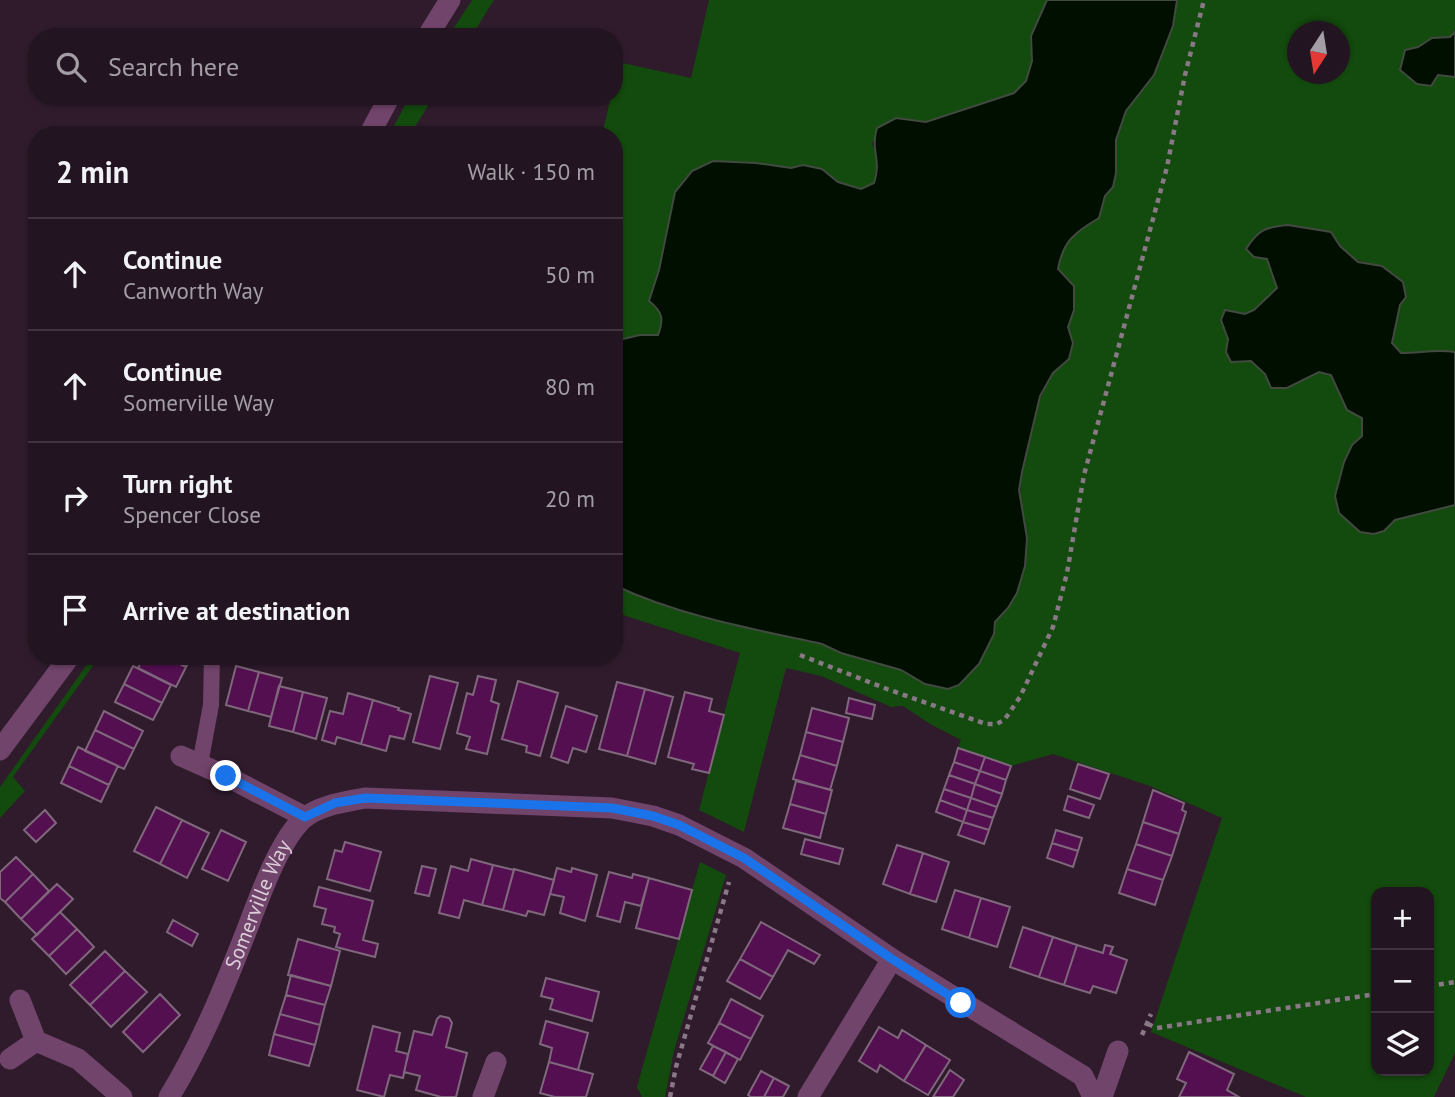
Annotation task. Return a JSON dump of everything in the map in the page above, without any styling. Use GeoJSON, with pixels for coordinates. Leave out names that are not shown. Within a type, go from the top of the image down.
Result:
{"type":"FeatureCollection","features":[{"type":"Feature","properties":{"kind":"street"},"geometry":{"type":"LineString","coordinates":[[433,28],[450,0]]}},
{"type":"Feature","properties":{"kind":"street"},"geometry":{"type":"LineString","coordinates":[[374,126],[385,105]]}},
{"type":"Feature","properties":{"kind":"street"},"geometry":{"type":"LineString","coordinates":[[0,750],[63,665]]}},
{"type":"Feature","properties":{"kind":"street"},"geometry":{"type":"LineString","coordinates":[[190,760],[305,817]]}},
{"type":"Feature","properties":{"kind":"street","name":"Somerville Way"},"geometry":{"type":"LineString","coordinates":[[169,1097],[204,1032],[287,839],[305,817],[335,803],[365,798],[612,808],[653,816],[679,825],[737,855],[892,959],[1083,1076],[1093,1097]]}},
{"type":"Feature","properties":{"kind":"street"},"geometry":{"type":"LineString","coordinates":[[808,1097],[892,959]]}},
{"type":"Feature","properties":{"kind":"street"},"geometry":{"type":"LineString","coordinates":[[20,1000],[36,1041],[78,1059],[122,1097]]}},
{"type":"Feature","properties":{"kind":"street"},"geometry":{"type":"LineString","coordinates":[[10,1059],[36,1041]]}},
{"type":"Feature","properties":{"kind":"street"},"geometry":{"type":"LineString","coordinates":[[1102,1097],[1118,1051]]}},
{"type":"Feature","properties":{"kind":"street"},"geometry":{"type":"LineString","coordinates":[[483,1097],[496,1062]]}},
{"type":"Feature","properties":{"kind":"lane"},"geometry":{"type":"LineString","coordinates":[[190,760],[211,705],[212,665]]}},
{"type":"Feature","properties":{"kind":"path"},"geometry":{"type":"LineString","coordinates":[[800,654],[887,690],[986,724],[997,724],[1005,719],[1020,697],[1053,627],[1067,573],[1084,475],[1167,167],[1185,75],[1204,0]]}},
{"type":"Feature","properties":{"kind":"path"},"geometry":{"type":"LineString","coordinates":[[670,1097],[676,1067],[737,855]]}},
{"type":"Feature","properties":{"kind":"path"},"geometry":{"type":"LineString","coordinates":[[1434,985],[1455,982]]}},
{"type":"Feature","properties":{"kind":"path"},"geometry":{"type":"LineString","coordinates":[[1148,1024],[1157,1028],[1371,995]]}},
{"type":"Feature","properties":{"kind":"green space"},"geometry":{"type":"Polygon","coordinates":[[[472,0],[494,0],[477,28],[454,28],[472,0]]]}},
{"type":"Feature","properties":{"kind":"green space"},"geometry":{"type":"Polygon","coordinates":[[[709,0],[1047,0],[1031,36],[1032,61],[1026,81],[1014,93],[926,122],[896,118],[872,143],[878,159],[874,183],[861,189],[838,182],[822,169],[803,165],[791,168],[756,163],[675,192],[659,270],[652,290],[663,322],[658,336],[640,335],[623,339],[623,126],[604,126],[609,105],[623,105],[623,63],[691,78],[709,0]]]}},
{"type":"Feature","properties":{"kind":"green space"},"geometry":{"type":"Polygon","coordinates":[[[1177,0],[1455,0],[1455,32],[1450,38],[1432,38],[1418,47],[1406,50],[1438,75],[1455,77],[1455,352],[1401,353],[1392,343],[1400,305],[1382,266],[1364,262],[1346,252],[1331,232],[1288,225],[1270,227],[1254,257],[1267,259],[1277,288],[1254,310],[1245,314],[1237,312],[1221,320],[1228,339],[1227,352],[1251,361],[1287,388],[1319,372],[1331,375],[1341,400],[1362,417],[1362,437],[1349,453],[1340,481],[1339,513],[1350,524],[1359,529],[1384,531],[1395,520],[1455,505],[1455,1053],[1434,1097],[1306,1097],[1151,1032],[1222,818],[1150,786],[1053,754],[1011,766],[958,748],[961,740],[903,706],[891,707],[821,676],[786,668],[744,832],[699,810],[740,653],[623,615],[623,589],[690,613],[822,644],[841,653],[901,670],[925,684],[979,664],[994,634],[995,622],[1008,608],[1022,475],[1039,402],[1051,376],[1068,360],[1071,353],[1068,325],[1074,310],[1060,277],[1058,267],[1061,251],[1071,238],[1099,218],[1105,196],[1113,187],[1116,173],[1116,140],[1126,111],[1154,75],[1173,26],[1177,0]]]}},
{"type":"Feature","properties":{"kind":"green space"},"geometry":{"type":"Polygon","coordinates":[[[405,105],[428,105],[416,126],[394,126],[405,105]]]}},
{"type":"Feature","properties":{"kind":"green space"},"geometry":{"type":"Polygon","coordinates":[[[87,665],[94,665],[13,777],[25,791],[0,818],[0,787],[87,665]]]}},
{"type":"Feature","properties":{"kind":"green space"},"geometry":{"type":"Polygon","coordinates":[[[700,862],[726,875],[674,1051],[665,1097],[642,1097],[637,1087],[700,862]]]}},
{"type":"Feature","properties":{"kind":"shaded area"},"geometry":{"type":"Polygon","coordinates":[[[1047,0],[1177,0],[1173,26],[1154,75],[1126,111],[1116,140],[1116,173],[1113,187],[1105,196],[1099,218],[1071,238],[1060,259],[1058,269],[1074,286],[1074,310],[1068,327],[1073,343],[1069,359],[1053,373],[1040,396],[1019,490],[1027,538],[1025,566],[1017,593],[995,622],[994,634],[979,664],[959,685],[948,689],[925,684],[901,670],[841,653],[822,644],[690,613],[623,589],[623,339],[658,335],[661,316],[649,301],[659,270],[675,192],[692,171],[713,161],[791,168],[803,165],[822,169],[838,182],[861,189],[874,183],[877,168],[877,128],[896,118],[926,122],[1014,93],[1026,81],[1032,61],[1031,36],[1047,0]]]}},
{"type":"Feature","properties":{"kind":"shaded area"},"geometry":{"type":"Polygon","coordinates":[[[1455,32],[1455,77],[1438,75],[1431,86],[1417,84],[1400,70],[1405,50],[1418,47],[1432,38],[1450,37],[1455,32]]]}},
{"type":"Feature","properties":{"kind":"shaded area"},"geometry":{"type":"Polygon","coordinates":[[[1288,225],[1331,232],[1340,246],[1358,262],[1382,266],[1403,282],[1406,297],[1400,305],[1392,343],[1401,353],[1455,352],[1455,505],[1395,520],[1384,531],[1374,534],[1360,532],[1339,513],[1335,496],[1344,462],[1352,445],[1362,436],[1362,418],[1347,410],[1331,375],[1319,372],[1287,388],[1271,388],[1265,374],[1251,361],[1231,362],[1226,352],[1228,339],[1221,320],[1225,310],[1245,314],[1254,310],[1277,288],[1267,259],[1254,257],[1246,249],[1263,231],[1288,225]]]}},
{"type":"Feature","properties":{"kind":"building"},"geometry":{"type":"Polygon","coordinates":[[[140,665],[186,667],[176,687],[138,668],[140,665]]]}},
{"type":"Feature","properties":{"kind":"building"},"geometry":{"type":"Polygon","coordinates":[[[133,666],[171,685],[162,703],[124,684],[133,666]]]}},
{"type":"Feature","properties":{"kind":"building"},"geometry":{"type":"Polygon","coordinates":[[[236,666],[259,672],[248,711],[226,705],[236,666]]]}},
{"type":"Feature","properties":{"kind":"building"},"geometry":{"type":"Polygon","coordinates":[[[259,672],[282,678],[271,717],[248,711],[259,672]]]}},
{"type":"Feature","properties":{"kind":"building"},"geometry":{"type":"Polygon","coordinates":[[[430,676],[458,683],[440,749],[413,742],[430,676]]]}},
{"type":"Feature","properties":{"kind":"building"},"geometry":{"type":"Polygon","coordinates":[[[478,676],[496,680],[491,701],[499,704],[487,754],[466,749],[470,737],[457,733],[467,693],[473,695],[478,676]]]}},
{"type":"Feature","properties":{"kind":"building"},"geometry":{"type":"Polygon","coordinates":[[[518,681],[558,693],[540,756],[526,752],[527,746],[502,739],[518,681]]]}},
{"type":"Feature","properties":{"kind":"building"},"geometry":{"type":"Polygon","coordinates":[[[617,682],[645,689],[627,756],[599,749],[617,682]]]}},
{"type":"Feature","properties":{"kind":"building"},"geometry":{"type":"Polygon","coordinates":[[[124,684],[162,703],[153,720],[115,702],[124,684]]]}},
{"type":"Feature","properties":{"kind":"building"},"geometry":{"type":"Polygon","coordinates":[[[279,686],[303,692],[293,732],[269,726],[279,686]]]}},
{"type":"Feature","properties":{"kind":"building"},"geometry":{"type":"Polygon","coordinates":[[[645,689],[673,697],[655,764],[627,756],[645,689]]]}},
{"type":"Feature","properties":{"kind":"building"},"geometry":{"type":"Polygon","coordinates":[[[303,692],[327,698],[316,739],[293,732],[303,692]]]}},
{"type":"Feature","properties":{"kind":"building"},"geometry":{"type":"Polygon","coordinates":[[[685,692],[712,699],[709,711],[724,715],[709,773],[692,769],[694,764],[668,757],[685,692]]]}},
{"type":"Feature","properties":{"kind":"building"},"geometry":{"type":"Polygon","coordinates":[[[348,693],[373,700],[361,744],[337,737],[335,744],[322,740],[330,711],[343,714],[348,693]]]}},
{"type":"Feature","properties":{"kind":"building"},"geometry":{"type":"Polygon","coordinates":[[[849,698],[875,705],[872,719],[846,713],[849,698]]]}},
{"type":"Feature","properties":{"kind":"building"},"geometry":{"type":"Polygon","coordinates":[[[373,700],[411,714],[404,739],[390,736],[386,751],[361,744],[373,700]]]}},
{"type":"Feature","properties":{"kind":"building"},"geometry":{"type":"Polygon","coordinates":[[[566,706],[597,716],[586,752],[573,748],[568,763],[551,757],[566,706]]]}},
{"type":"Feature","properties":{"kind":"building"},"geometry":{"type":"Polygon","coordinates":[[[812,708],[849,718],[843,742],[806,732],[812,708]]]}},
{"type":"Feature","properties":{"kind":"building"},"geometry":{"type":"Polygon","coordinates":[[[104,711],[143,731],[134,749],[95,730],[104,711]]]}},
{"type":"Feature","properties":{"kind":"building"},"geometry":{"type":"Polygon","coordinates":[[[95,730],[134,749],[124,769],[85,751],[95,730]]]}},
{"type":"Feature","properties":{"kind":"building"},"geometry":{"type":"Polygon","coordinates":[[[806,732],[843,742],[837,766],[800,755],[806,732]]]}},
{"type":"Feature","properties":{"kind":"building"},"geometry":{"type":"Polygon","coordinates":[[[78,747],[118,766],[109,785],[69,766],[78,747]]]}},
{"type":"Feature","properties":{"kind":"building"},"geometry":{"type":"Polygon","coordinates":[[[958,748],[985,757],[980,771],[954,762],[958,748]]]}},
{"type":"Feature","properties":{"kind":"building"},"geometry":{"type":"Polygon","coordinates":[[[800,755],[837,766],[830,790],[793,779],[800,755]]]}},
{"type":"Feature","properties":{"kind":"building"},"geometry":{"type":"Polygon","coordinates":[[[985,757],[1011,766],[1006,780],[980,771],[985,757]]]}},
{"type":"Feature","properties":{"kind":"building"},"geometry":{"type":"Polygon","coordinates":[[[954,762],[980,771],[975,784],[949,775],[954,762]]]}},
{"type":"Feature","properties":{"kind":"building"},"geometry":{"type":"Polygon","coordinates":[[[1078,764],[1109,774],[1100,799],[1070,789],[1078,764]]]}},
{"type":"Feature","properties":{"kind":"building"},"geometry":{"type":"Polygon","coordinates":[[[69,766],[109,785],[101,802],[61,783],[69,766]]]}},
{"type":"Feature","properties":{"kind":"building"},"geometry":{"type":"Polygon","coordinates":[[[980,771],[1006,780],[1002,794],[975,784],[980,771]]]}},
{"type":"Feature","properties":{"kind":"building"},"geometry":{"type":"Polygon","coordinates":[[[949,775],[975,784],[971,798],[944,789],[949,775]]]}},
{"type":"Feature","properties":{"kind":"building"},"geometry":{"type":"Polygon","coordinates":[[[796,781],[832,790],[826,814],[790,804],[796,781]]]}},
{"type":"Feature","properties":{"kind":"building"},"geometry":{"type":"Polygon","coordinates":[[[975,784],[1002,794],[997,807],[971,798],[975,784]]]}},
{"type":"Feature","properties":{"kind":"building"},"geometry":{"type":"Polygon","coordinates":[[[944,789],[971,798],[967,810],[940,800],[944,789]]]}},
{"type":"Feature","properties":{"kind":"building"},"geometry":{"type":"Polygon","coordinates":[[[1153,790],[1184,803],[1182,810],[1186,812],[1179,834],[1143,822],[1153,790]]]}},
{"type":"Feature","properties":{"kind":"building"},"geometry":{"type":"Polygon","coordinates":[[[1068,796],[1094,805],[1089,818],[1064,810],[1068,796]]]}},
{"type":"Feature","properties":{"kind":"building"},"geometry":{"type":"Polygon","coordinates":[[[971,798],[997,807],[993,818],[967,810],[971,798]]]}},
{"type":"Feature","properties":{"kind":"building"},"geometry":{"type":"Polygon","coordinates":[[[940,800],[967,810],[963,822],[936,812],[940,800]]]}},
{"type":"Feature","properties":{"kind":"building"},"geometry":{"type":"Polygon","coordinates":[[[790,804],[826,814],[820,838],[783,828],[790,804]]]}},
{"type":"Feature","properties":{"kind":"building"},"geometry":{"type":"Polygon","coordinates":[[[156,807],[182,820],[160,864],[134,851],[156,807]]]}},
{"type":"Feature","properties":{"kind":"building"},"geometry":{"type":"Polygon","coordinates":[[[45,810],[56,823],[36,842],[24,830],[45,810]]]}},
{"type":"Feature","properties":{"kind":"building"},"geometry":{"type":"Polygon","coordinates":[[[967,810],[993,818],[989,830],[963,822],[967,810]]]}},
{"type":"Feature","properties":{"kind":"building"},"geometry":{"type":"Polygon","coordinates":[[[182,820],[209,833],[187,878],[160,864],[182,820]]]}},
{"type":"Feature","properties":{"kind":"building"},"geometry":{"type":"Polygon","coordinates":[[[963,822],[989,830],[984,844],[958,835],[963,822]]]}},
{"type":"Feature","properties":{"kind":"building"},"geometry":{"type":"Polygon","coordinates":[[[1143,822],[1179,834],[1172,856],[1136,844],[1143,822]]]}},
{"type":"Feature","properties":{"kind":"building"},"geometry":{"type":"Polygon","coordinates":[[[221,830],[246,842],[228,881],[202,869],[221,830]]]}},
{"type":"Feature","properties":{"kind":"building"},"geometry":{"type":"Polygon","coordinates":[[[1056,830],[1082,838],[1078,851],[1052,843],[1056,830]]]}},
{"type":"Feature","properties":{"kind":"building"},"geometry":{"type":"Polygon","coordinates":[[[805,839],[843,849],[839,864],[801,854],[805,839]]]}},
{"type":"Feature","properties":{"kind":"building"},"geometry":{"type":"Polygon","coordinates":[[[345,842],[381,852],[370,891],[327,879],[335,850],[342,852],[345,842]]]}},
{"type":"Feature","properties":{"kind":"building"},"geometry":{"type":"Polygon","coordinates":[[[1052,843],[1078,851],[1073,867],[1047,858],[1052,843]]]}},
{"type":"Feature","properties":{"kind":"building"},"geometry":{"type":"Polygon","coordinates":[[[1136,844],[1172,856],[1163,880],[1127,869],[1136,844]]]}},
{"type":"Feature","properties":{"kind":"building"},"geometry":{"type":"Polygon","coordinates":[[[897,845],[923,853],[910,894],[883,884],[897,845]]]}},
{"type":"Feature","properties":{"kind":"building"},"geometry":{"type":"Polygon","coordinates":[[[923,853],[949,862],[936,902],[910,894],[923,853]]]}},
{"type":"Feature","properties":{"kind":"building"},"geometry":{"type":"Polygon","coordinates":[[[16,857],[33,874],[5,902],[0,898],[0,872],[16,857]]]}},
{"type":"Feature","properties":{"kind":"building"},"geometry":{"type":"Polygon","coordinates":[[[471,859],[493,865],[482,905],[464,900],[459,918],[439,913],[451,866],[468,871],[471,859]]]}},
{"type":"Feature","properties":{"kind":"building"},"geometry":{"type":"Polygon","coordinates":[[[493,865],[514,870],[503,910],[482,905],[493,865]]]}},
{"type":"Feature","properties":{"kind":"building"},"geometry":{"type":"Polygon","coordinates":[[[422,866],[436,869],[429,896],[415,893],[422,866]]]}},
{"type":"Feature","properties":{"kind":"building"},"geometry":{"type":"Polygon","coordinates":[[[557,868],[571,872],[572,868],[597,875],[585,921],[560,913],[564,897],[550,894],[557,868]]]}},
{"type":"Feature","properties":{"kind":"building"},"geometry":{"type":"Polygon","coordinates":[[[514,869],[554,880],[544,915],[528,911],[526,916],[503,910],[514,869]]]}},
{"type":"Feature","properties":{"kind":"building"},"geometry":{"type":"Polygon","coordinates":[[[1127,869],[1163,880],[1155,905],[1119,893],[1127,869]]]}},
{"type":"Feature","properties":{"kind":"building"},"geometry":{"type":"Polygon","coordinates":[[[609,872],[632,878],[633,874],[649,878],[641,906],[625,902],[620,922],[597,916],[609,872]]]}},
{"type":"Feature","properties":{"kind":"building"},"geometry":{"type":"Polygon","coordinates":[[[33,874],[49,891],[21,919],[5,902],[33,874]]]}},
{"type":"Feature","properties":{"kind":"building"},"geometry":{"type":"Polygon","coordinates":[[[649,878],[692,890],[679,939],[636,928],[649,878]]]}},
{"type":"Feature","properties":{"kind":"building"},"geometry":{"type":"Polygon","coordinates":[[[57,884],[73,899],[37,935],[21,919],[57,884]]]}},
{"type":"Feature","properties":{"kind":"building"},"geometry":{"type":"Polygon","coordinates":[[[319,887],[373,901],[363,940],[378,944],[375,957],[336,947],[340,934],[334,932],[335,927],[322,924],[326,909],[314,906],[319,887]]]}},
{"type":"Feature","properties":{"kind":"building"},"geometry":{"type":"Polygon","coordinates":[[[955,890],[981,898],[969,938],[942,929],[955,890]]]}},
{"type":"Feature","properties":{"kind":"building"},"geometry":{"type":"Polygon","coordinates":[[[981,898],[1010,907],[997,947],[969,938],[981,898]]]}},
{"type":"Feature","properties":{"kind":"building"},"geometry":{"type":"Polygon","coordinates":[[[60,912],[77,929],[49,956],[32,939],[60,912]]]}},
{"type":"Feature","properties":{"kind":"building"},"geometry":{"type":"Polygon","coordinates":[[[173,920],[198,934],[192,946],[167,932],[173,920]]]}},
{"type":"Feature","properties":{"kind":"building"},"geometry":{"type":"Polygon","coordinates":[[[761,922],[820,955],[814,964],[788,950],[773,977],[740,959],[761,922]]]}},
{"type":"Feature","properties":{"kind":"building"},"geometry":{"type":"Polygon","coordinates":[[[1023,927],[1053,937],[1039,977],[1010,967],[1023,927]]]}},
{"type":"Feature","properties":{"kind":"building"},"geometry":{"type":"Polygon","coordinates":[[[77,929],[94,947],[66,974],[49,956],[77,929]]]}},
{"type":"Feature","properties":{"kind":"building"},"geometry":{"type":"Polygon","coordinates":[[[1053,937],[1077,945],[1064,985],[1039,977],[1053,937]]]}},
{"type":"Feature","properties":{"kind":"building"},"geometry":{"type":"Polygon","coordinates":[[[298,939],[340,951],[331,986],[288,975],[298,939]]]}},
{"type":"Feature","properties":{"kind":"building"},"geometry":{"type":"Polygon","coordinates":[[[1077,945],[1103,953],[1105,945],[1113,947],[1110,954],[1127,960],[1116,993],[1093,986],[1090,993],[1064,985],[1077,945]]]}},
{"type":"Feature","properties":{"kind":"building"},"geometry":{"type":"Polygon","coordinates":[[[105,951],[125,971],[90,1005],[70,985],[105,951]]]}},
{"type":"Feature","properties":{"kind":"building"},"geometry":{"type":"Polygon","coordinates":[[[740,959],[773,977],[760,999],[727,981],[740,959]]]}},
{"type":"Feature","properties":{"kind":"building"},"geometry":{"type":"Polygon","coordinates":[[[125,971],[147,992],[111,1027],[90,1005],[125,971]]]}},
{"type":"Feature","properties":{"kind":"building"},"geometry":{"type":"Polygon","coordinates":[[[291,975],[331,986],[325,1005],[286,995],[291,975]]]}},
{"type":"Feature","properties":{"kind":"building"},"geometry":{"type":"Polygon","coordinates":[[[546,978],[599,992],[592,1021],[550,1009],[553,999],[541,996],[546,978]]]}},
{"type":"Feature","properties":{"kind":"building"},"geometry":{"type":"Polygon","coordinates":[[[160,994],[180,1015],[143,1052],[123,1032],[160,994]]]}},
{"type":"Feature","properties":{"kind":"building"},"geometry":{"type":"Polygon","coordinates":[[[286,995],[325,1005],[320,1025],[280,1014],[286,995]]]}},
{"type":"Feature","properties":{"kind":"building"},"geometry":{"type":"Polygon","coordinates":[[[731,999],[763,1016],[751,1039],[719,1023],[731,999]]]}},
{"type":"Feature","properties":{"kind":"building"},"geometry":{"type":"Polygon","coordinates":[[[280,1014],[320,1025],[315,1045],[274,1034],[280,1014]]]}},
{"type":"Feature","properties":{"kind":"building"},"geometry":{"type":"Polygon","coordinates":[[[440,1016],[449,1018],[452,1023],[446,1047],[467,1053],[456,1097],[441,1097],[416,1090],[420,1076],[404,1072],[414,1031],[432,1035],[440,1016]]]}},
{"type":"Feature","properties":{"kind":"building"},"geometry":{"type":"Polygon","coordinates":[[[546,1021],[588,1033],[578,1070],[549,1062],[552,1048],[540,1044],[546,1021]]]}},
{"type":"Feature","properties":{"kind":"building"},"geometry":{"type":"Polygon","coordinates":[[[719,1023],[751,1039],[740,1060],[708,1043],[719,1023]]]}},
{"type":"Feature","properties":{"kind":"building"},"geometry":{"type":"Polygon","coordinates":[[[373,1026],[400,1033],[396,1051],[408,1054],[403,1078],[390,1075],[384,1097],[357,1090],[373,1026]]]}},
{"type":"Feature","properties":{"kind":"building"},"geometry":{"type":"Polygon","coordinates":[[[879,1027],[898,1038],[902,1030],[926,1045],[904,1081],[880,1065],[877,1072],[859,1061],[879,1027]]]}},
{"type":"Feature","properties":{"kind":"building"},"geometry":{"type":"Polygon","coordinates":[[[274,1034],[315,1045],[309,1066],[269,1055],[274,1034]]]}},
{"type":"Feature","properties":{"kind":"building"},"geometry":{"type":"Polygon","coordinates":[[[926,1045],[950,1060],[928,1095],[904,1081],[926,1045]]]}},
{"type":"Feature","properties":{"kind":"building"},"geometry":{"type":"Polygon","coordinates":[[[713,1046],[726,1052],[713,1076],[700,1069],[713,1046]]]}},
{"type":"Feature","properties":{"kind":"building"},"geometry":{"type":"Polygon","coordinates":[[[726,1052],[738,1059],[725,1083],[713,1076],[726,1052]]]}},
{"type":"Feature","properties":{"kind":"building"},"geometry":{"type":"Polygon","coordinates":[[[1189,1052],[1234,1074],[1227,1090],[1239,1097],[1179,1097],[1186,1083],[1177,1079],[1189,1052]]]}},
{"type":"Feature","properties":{"kind":"building"},"geometry":{"type":"Polygon","coordinates":[[[549,1062],[593,1074],[586,1097],[555,1097],[540,1093],[549,1062]]]}},
{"type":"Feature","properties":{"kind":"building"},"geometry":{"type":"Polygon","coordinates":[[[950,1070],[964,1080],[953,1097],[933,1097],[950,1070]]]}},
{"type":"Feature","properties":{"kind":"building"},"geometry":{"type":"Polygon","coordinates":[[[761,1071],[774,1078],[764,1097],[751,1097],[748,1095],[761,1071]]]}},
{"type":"Feature","properties":{"kind":"building"},"geometry":{"type":"Polygon","coordinates":[[[774,1078],[789,1086],[783,1097],[764,1097],[774,1078]]]}},
{"type":"Feature","properties":{"kind":"route"},"geometry":{"type":"LineString","coordinates":[[226,776],[305,817],[335,803],[365,798],[612,808],[653,816],[700,834],[744,858],[961,1003]]}}]}
